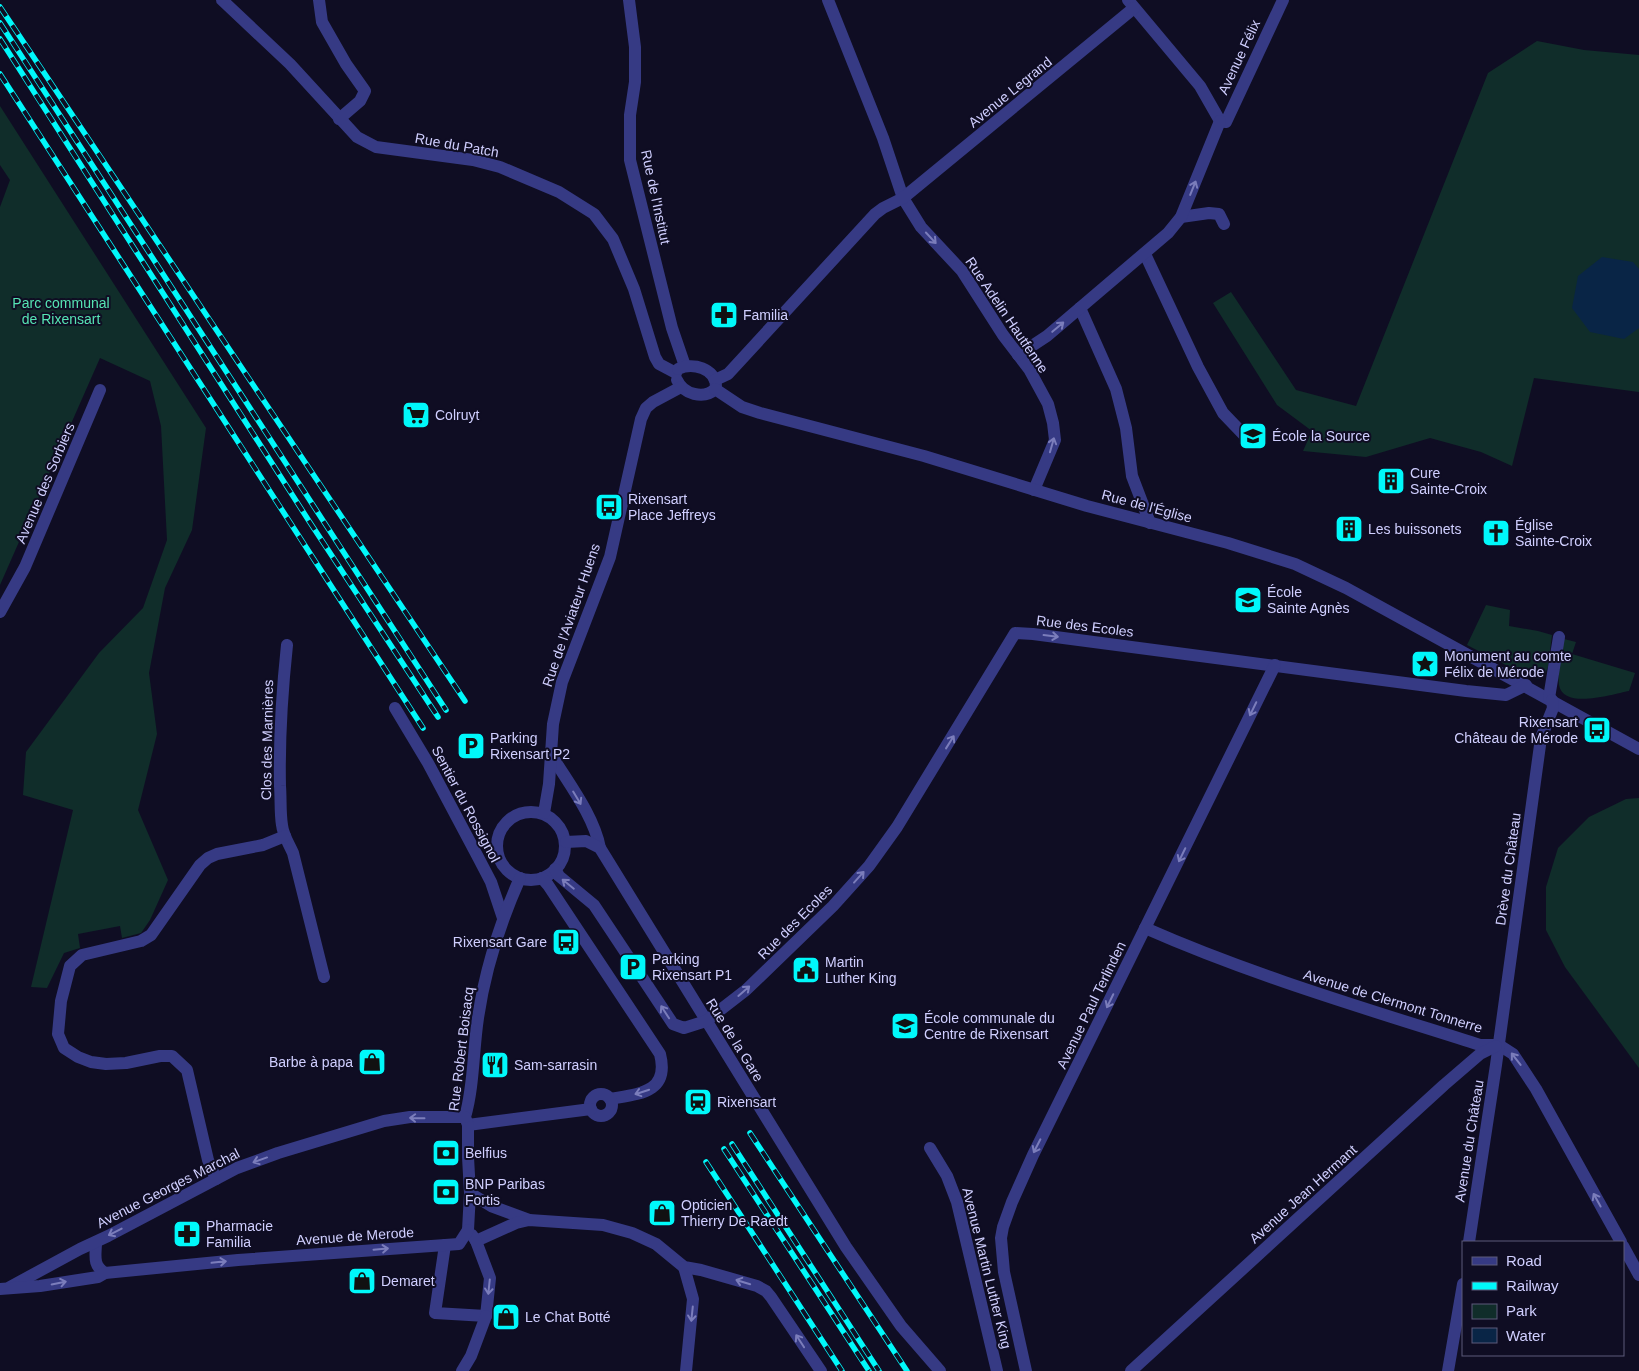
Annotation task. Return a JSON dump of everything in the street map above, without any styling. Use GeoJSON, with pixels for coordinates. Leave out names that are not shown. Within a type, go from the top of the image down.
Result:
{"type":"FeatureCollection","features":[{"type":"Feature","properties":{"kind":"street","name":"Rue du Patch"},"geometry":{"type":"LineString","coordinates":[[222,0],[290,64],[357,137],[376,147],[473,160],[500,168],[559,192],[594,214],[613,239],[634,289],[655,357],[659,364],[680,370]]}},
{"type":"Feature","properties":{"kind":"street"},"geometry":{"type":"LineString","coordinates":[[319,0],[322,22],[364,91],[360,101],[340,119]]}},
{"type":"Feature","properties":{"kind":"street","name":"Rue de l'Institut"},"geometry":{"type":"LineString","coordinates":[[629,0],[635,47],[635,82],[630,115],[630,160],[672,328],[680,370]]}},
{"type":"Feature","properties":{"kind":"street","name":"Rue Adelin Hautfenne"},"geometry":{"type":"LineString","coordinates":[[828,0],[883,138],[903,198],[921,227],[962,271],[1029,369],[1048,404],[1055,440],[1034,490]]}},
{"type":"Feature","properties":{"kind":"street","name":"Avenue Félix"},"geometry":{"type":"LineString","coordinates":[[1220,121],[1226,122],[1283,0]]}},
{"type":"Feature","properties":{"kind":"street"},"geometry":{"type":"LineString","coordinates":[[1018,355],[1047,336],[1146,254],[1182,217],[1220,121],[1200,86],[1131,4]]}},
{"type":"Feature","properties":{"kind":"street","name":"Avenue Legrand"},"geometry":{"type":"LineString","coordinates":[[715,384],[728,374],[875,214],[903,198],[1131,4]]}},
{"type":"Feature","properties":{"kind":"street"},"geometry":{"type":"LineString","coordinates":[[1182,217],[1219,214],[1224,224]]}},
{"type":"Feature","properties":{"kind":"street"},"geometry":{"type":"LineString","coordinates":[[1146,254],[1198,367],[1223,413],[1246,437]]}},
{"type":"Feature","properties":{"kind":"street"},"geometry":{"type":"LineString","coordinates":[[1080,308],[1116,389],[1126,428],[1132,476],[1150,523]]}},
{"type":"Feature","properties":{"kind":"street"},"geometry":{"type":"LineString","coordinates":[[699,367],[709,372],[715,384],[712,392],[702,395],[686,391],[681,387],[677,379],[680,370],[699,367]]}},
{"type":"Feature","properties":{"kind":"street","name":"Rue de l'Église"},"geometry":{"type":"LineString","coordinates":[[715,384],[727,399],[742,407],[800,425],[924,456],[1034,490],[1228,543],[1295,564],[1346,588],[1639,748]]}},
{"type":"Feature","properties":{"kind":"street","name":"Rue de l'Aviateur Huens"},"geometry":{"type":"LineString","coordinates":[[544,813],[552,756],[553,724],[562,682],[610,556],[641,419],[646,408],[653,402],[681,387]]}},
{"type":"Feature","properties":{"kind":"street","name":"Avenue des Sorbiers"},"geometry":{"type":"LineString","coordinates":[[0,612],[25,567],[100,390]]}},
{"type":"Feature","properties":{"kind":"street","name":"Rue des Ecoles"},"geometry":{"type":"LineString","coordinates":[[706,1021],[753,984],[834,906],[869,866],[897,827],[1015,633],[1506,695],[1526,686]]}},
{"type":"Feature","properties":{"kind":"street","name":"Drève du Château"},"geometry":{"type":"LineString","coordinates":[[1499,1045],[1541,738],[1553,708],[1551,699],[1559,637]]}},
{"type":"Feature","properties":{"kind":"street","name":"Clos des Marnières"},"geometry":{"type":"LineString","coordinates":[[287,645],[282,688],[280,769],[282,824],[285,836],[294,853],[324,977]]}},
{"type":"Feature","properties":{"kind":"street","name":"Avenue Paul Terlinden"},"geometry":{"type":"LineString","coordinates":[[1026,1371],[1004,1272],[1003,1227],[1033,1155],[1275,665]]}},
{"type":"Feature","properties":{"kind":"street","name":"Sentier du Rossignol"},"geometry":{"type":"LineString","coordinates":[[395,708],[428,763],[479,858],[503,918]]}},
{"type":"Feature","properties":{"kind":"street"},"geometry":{"type":"LineString","coordinates":[[552,756],[590,818],[598,834],[600,848]]}},
{"type":"Feature","properties":{"kind":"street"},"geometry":{"type":"LineString","coordinates":[[524,813],[544,813],[557,823],[564,834],[566,842],[561,862],[555,869],[542,878],[529,880],[520,878],[508,871],[501,860],[497,848],[498,837],[504,826],[513,816],[524,813]]}},
{"type":"Feature","properties":{"kind":"street"},"geometry":{"type":"LineString","coordinates":[[216,1179],[208,1160],[188,1070],[172,1056],[160,1056],[126,1064],[106,1064],[91,1062],[70,1053],[64,1048],[58,1034],[61,1001],[68,971],[74,962],[82,955],[141,941],[151,935],[200,865],[208,858],[263,844],[285,836]]}},
{"type":"Feature","properties":{"kind":"street"},"geometry":{"type":"LineString","coordinates":[[566,842],[586,841],[600,848]]}},
{"type":"Feature","properties":{"kind":"street","name":"Rue de la Gare"},"geometry":{"type":"LineString","coordinates":[[600,848],[846,1247],[901,1326],[940,1371]]}},
{"type":"Feature","properties":{"kind":"street"},"geometry":{"type":"LineString","coordinates":[[555,869],[559,876],[594,905],[673,1024],[684,1028],[706,1021]]}},
{"type":"Feature","properties":{"kind":"street","name":"Rue Robert Boisacq"},"geometry":{"type":"LineString","coordinates":[[468,1230],[470,1193],[467,1121],[478,1018],[486,975],[503,918],[520,878]]}},
{"type":"Feature","properties":{"kind":"street","name":"Avenue Georges Marchal"},"geometry":{"type":"LineString","coordinates":[[5,1288],[237,1168],[278,1153],[384,1121],[410,1117],[467,1121],[591,1109],[599,1116],[606,1114],[612,1106],[610,1099],[645,1092],[654,1087],[659,1079],[662,1062],[660,1054],[542,878]]}},
{"type":"Feature","properties":{"kind":"street","name":"Avenue de Clermont Tonnerre"},"geometry":{"type":"LineString","coordinates":[[1146,928],[1194,950],[1271,978],[1480,1045],[1499,1045]]}},
{"type":"Feature","properties":{"kind":"street"},"geometry":{"type":"LineString","coordinates":[[1499,1045],[1513,1054],[1536,1089],[1620,1241]]}},
{"type":"Feature","properties":{"kind":"street","name":"Avenue du Château"},"geometry":{"type":"LineString","coordinates":[[1469,1241],[1499,1045]]}},
{"type":"Feature","properties":{"kind":"street","name":"Avenue Jean Hermant"},"geometry":{"type":"LineString","coordinates":[[1131,1371],[1444,1085],[1480,1054],[1499,1045]]}},
{"type":"Feature","properties":{"kind":"street","name":"Avenue Martin Luther King"},"geometry":{"type":"LineString","coordinates":[[930,1148],[948,1176],[958,1202],[997,1371]]}},
{"type":"Feature","properties":{"kind":"street"},"geometry":{"type":"LineString","coordinates":[[470,1193],[491,1206],[529,1220],[603,1225],[622,1230],[656,1244],[684,1267],[757,1286],[766,1291],[776,1303],[820,1371]]}},
{"type":"Feature","properties":{"kind":"street"},"geometry":{"type":"LineString","coordinates":[[476,1241],[516,1223],[529,1220]]}},
{"type":"Feature","properties":{"kind":"street"},"geometry":{"type":"LineString","coordinates":[[462,1371],[477,1341],[486,1316],[490,1278],[476,1241],[468,1230]]}},
{"type":"Feature","properties":{"kind":"street","name":"Avenue de Merode"},"geometry":{"type":"LineString","coordinates":[[5,1288],[40,1286],[98,1277],[105,1273],[238,1260],[459,1244],[468,1230]]}},
{"type":"Feature","properties":{"kind":"street"},"geometry":{"type":"LineString","coordinates":[[96,1242],[95,1260],[98,1269],[105,1273]]}},
{"type":"Feature","properties":{"kind":"street"},"geometry":{"type":"LineString","coordinates":[[445,1245],[435,1313],[486,1316]]}},
{"type":"Feature","properties":{"kind":"street"},"geometry":{"type":"LineString","coordinates":[[1624,1248],[1639,1275]]}},
{"type":"Feature","properties":{"kind":"street"},"geometry":{"type":"LineString","coordinates":[[684,1267],[694,1299],[686,1371]]}},
{"type":"Feature","properties":{"kind":"street"},"geometry":{"type":"LineString","coordinates":[[1448,1371],[1462,1290]]}},
{"type":"Feature","properties":{"kind":"green space"},"geometry":{"type":"Polygon","coordinates":[[[1537,41],[1584,50],[1639,55],[1639,392],[1534,378],[1512,466],[1481,452],[1430,438],[1366,457],[1303,451],[1312,431],[1277,405],[1213,303],[1231,292],[1296,390],[1356,406],[1488,73],[1537,41]]]}},
{"type":"Feature","properties":{"kind":"green space","name":"Parc communal de Rixensart"},"geometry":{"type":"Polygon","coordinates":[[[0,106],[206,428],[192,530],[165,588],[149,673],[157,734],[138,810],[168,880],[150,920],[141,933],[122,938],[120,926],[78,934],[80,948],[64,953],[47,988],[31,987],[73,810],[23,795],[26,752],[99,653],[143,608],[167,540],[161,426],[150,381],[100,358],[0,585],[0,207],[10,180],[0,165],[0,106]]]}},
{"type":"Feature","properties":{"kind":"green space"},"geometry":{"type":"Polygon","coordinates":[[[1486,605],[1510,610],[1509,626],[1552,635],[1548,667],[1543,678],[1533,679],[1467,645],[1486,605]]]}},
{"type":"Feature","properties":{"kind":"green space"},"geometry":{"type":"Polygon","coordinates":[[[1564,639],[1576,642],[1572,654],[1635,673],[1629,691],[1601,697],[1579,699],[1562,693],[1559,685],[1559,674],[1564,639]]]}},
{"type":"Feature","properties":{"kind":"green space"},"geometry":{"type":"Polygon","coordinates":[[[1639,798],[1639,1068],[1565,967],[1546,930],[1546,887],[1558,848],[1589,817],[1626,799],[1639,798]]]}},
{"type":"Feature","properties":{"kind":"water"},"geometry":{"type":"Polygon","coordinates":[[[1602,257],[1633,262],[1639,269],[1639,328],[1624,339],[1590,332],[1572,308],[1578,276],[1602,257]]]}},
{"type":"Feature","properties":{"kind":"railway"},"geometry":{"type":"LineString","coordinates":[[0,7],[465,701]]}},
{"type":"Feature","properties":{"kind":"railway"},"geometry":{"type":"LineString","coordinates":[[0,23],[446,710]]}},
{"type":"Feature","properties":{"kind":"railway"},"geometry":{"type":"LineString","coordinates":[[0,39],[309,521],[438,717]]}},
{"type":"Feature","properties":{"kind":"railway"},"geometry":{"type":"LineString","coordinates":[[0,74],[423,728]]}},
{"type":"Feature","properties":{"kind":"railway"},"geometry":{"type":"LineString","coordinates":[[750,1133],[907,1371]]}},
{"type":"Feature","properties":{"kind":"railway"},"geometry":{"type":"LineString","coordinates":[[732,1144],[879,1371]]}},
{"type":"Feature","properties":{"kind":"railway"},"geometry":{"type":"LineString","coordinates":[[724,1149],[869,1371]]}},
{"type":"Feature","properties":{"kind":"railway"},"geometry":{"type":"LineString","coordinates":[[706,1162],[842,1371]]}},
{"type":"Feature","properties":{"kind":"place","name":"Familia"},"geometry":{"type":"Point","coordinates":[724,315]}},
{"type":"Feature","properties":{"kind":"place","name":"Colruyt"},"geometry":{"type":"Point","coordinates":[416,415]}},
{"type":"Feature","properties":{"kind":"place","name":"École la Source"},"geometry":{"type":"Point","coordinates":[1253,436]}},
{"type":"Feature","properties":{"kind":"place","name":"Cure Sainte-Croix"},"geometry":{"type":"Point","coordinates":[1391,481]}},
{"type":"Feature","properties":{"kind":"place","name":"Rixensart Place Jeffreys"},"geometry":{"type":"Point","coordinates":[609,507]}},
{"type":"Feature","properties":{"kind":"place","name":"Les buissonets"},"geometry":{"type":"Point","coordinates":[1349,529]}},
{"type":"Feature","properties":{"kind":"place","name":"Église Sainte-Croix"},"geometry":{"type":"Point","coordinates":[1496,533]}},
{"type":"Feature","properties":{"kind":"place","name":"École Sainte Agnès"},"geometry":{"type":"Point","coordinates":[1248,600]}},
{"type":"Feature","properties":{"kind":"place","name":"Monument au comte Félix de Mérode"},"geometry":{"type":"Point","coordinates":[1425,664]}},
{"type":"Feature","properties":{"kind":"place","name":"Rixensart Château de Mérode"},"geometry":{"type":"Point","coordinates":[1597,730]}},
{"type":"Feature","properties":{"kind":"place","name":"Parking Rixensart P2"},"geometry":{"type":"Point","coordinates":[471,746]}},
{"type":"Feature","properties":{"kind":"place","name":"Rixensart Gare"},"geometry":{"type":"Point","coordinates":[566,942]}},
{"type":"Feature","properties":{"kind":"place","name":"Parking Rixensart P1"},"geometry":{"type":"Point","coordinates":[633,967]}},
{"type":"Feature","properties":{"kind":"place","name":"Martin Luther King"},"geometry":{"type":"Point","coordinates":[806,970]}},
{"type":"Feature","properties":{"kind":"place","name":"École communale du Centre de Rixensart"},"geometry":{"type":"Point","coordinates":[905,1026]}},
{"type":"Feature","properties":{"kind":"place","name":"Barbe à papa"},"geometry":{"type":"Point","coordinates":[372,1062]}},
{"type":"Feature","properties":{"kind":"place","name":"Sam-sarrasin"},"geometry":{"type":"Point","coordinates":[495,1065]}},
{"type":"Feature","properties":{"kind":"place","name":"Rixensart"},"geometry":{"type":"Point","coordinates":[698,1102]}},
{"type":"Feature","properties":{"kind":"place","name":"Belfius"},"geometry":{"type":"Point","coordinates":[446,1153]}},
{"type":"Feature","properties":{"kind":"place","name":"BNP Paribas Fortis"},"geometry":{"type":"Point","coordinates":[446,1192]}},
{"type":"Feature","properties":{"kind":"place","name":"Opticien Thierry De Raedt"},"geometry":{"type":"Point","coordinates":[662,1213]}},
{"type":"Feature","properties":{"kind":"place","name":"Pharmacie Familia"},"geometry":{"type":"Point","coordinates":[187,1234]}},
{"type":"Feature","properties":{"kind":"place","name":"Demaret"},"geometry":{"type":"Point","coordinates":[362,1281]}},
{"type":"Feature","properties":{"kind":"place","name":"Le Chat Botté"},"geometry":{"type":"Point","coordinates":[506,1317]}}]}
